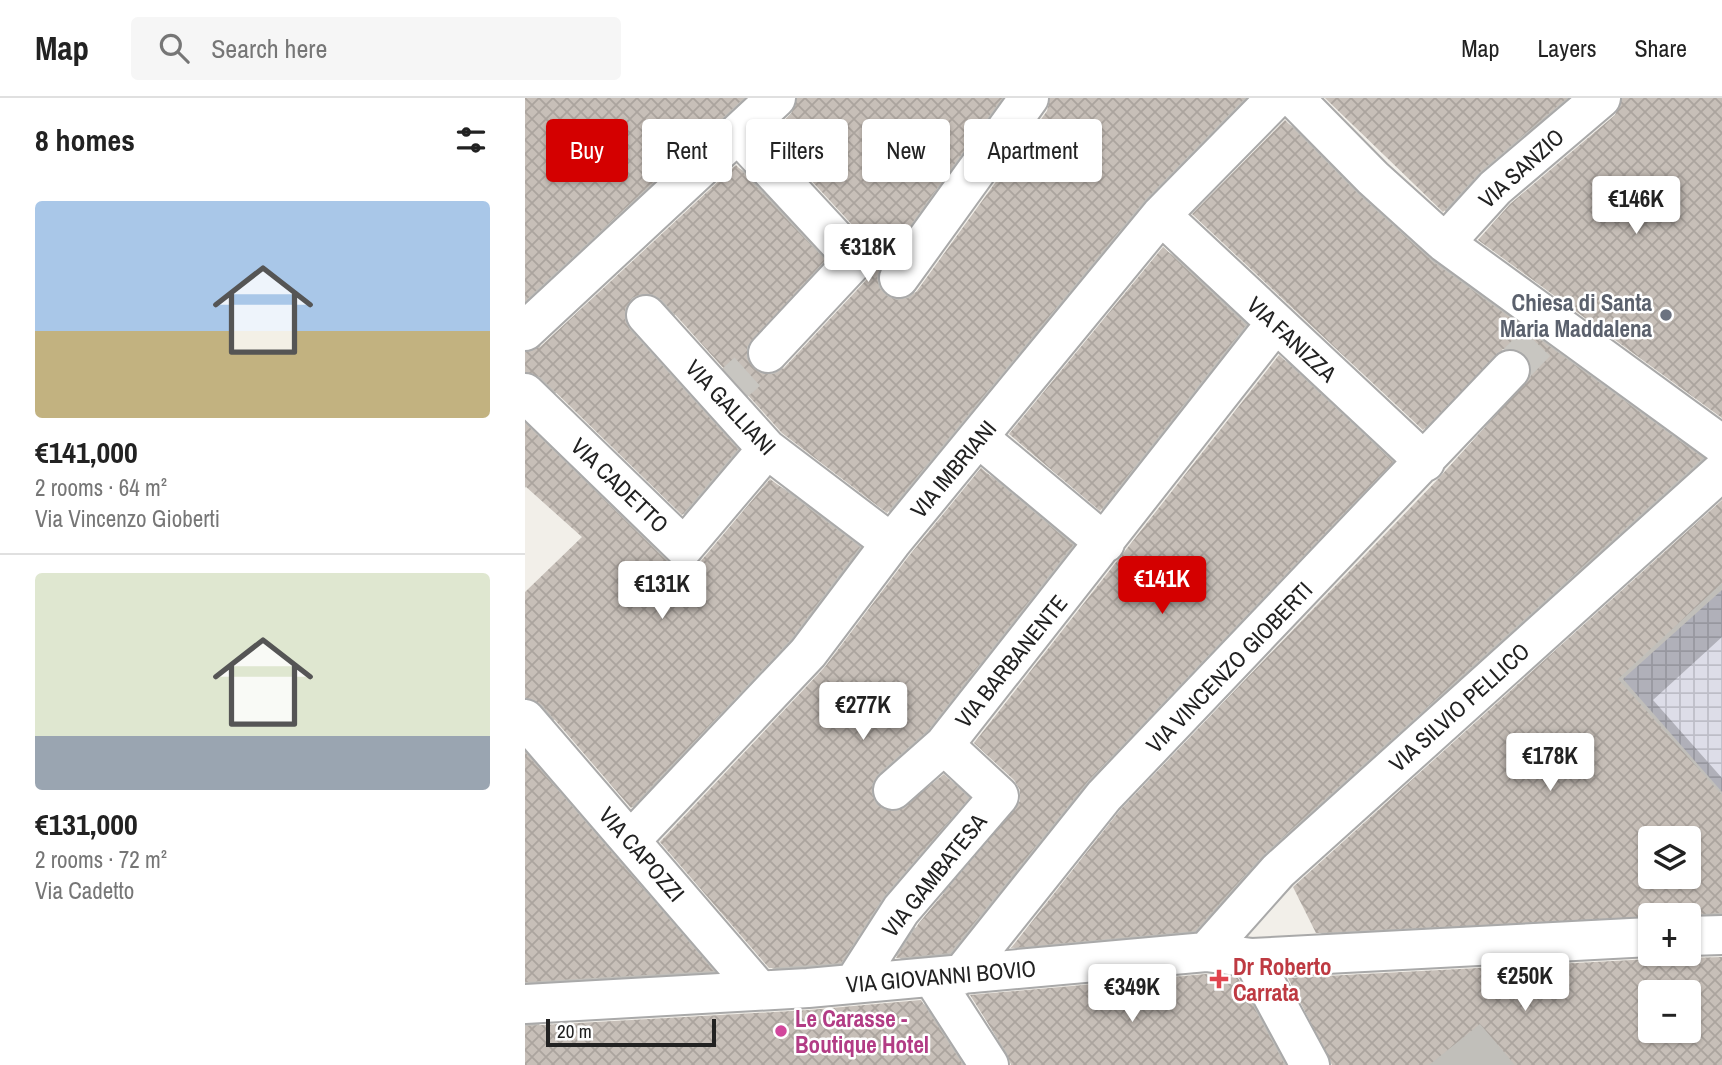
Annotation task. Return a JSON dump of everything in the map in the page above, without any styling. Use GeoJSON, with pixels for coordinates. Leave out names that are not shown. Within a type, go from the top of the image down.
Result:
{"type":"FeatureCollection","features":[{"type":"Feature","properties":{"kind":"street"},"geometry":{"type":"LineString","coordinates":[[525,331],[776,98]]}},
{"type":"Feature","properties":{"kind":"street"},"geometry":{"type":"LineString","coordinates":[[899,278],[1029,98]]}},
{"type":"Feature","properties":{"kind":"street","name":"VIA SANZIO"},"geometry":{"type":"LineString","coordinates":[[1445,243],[1504,180],[1601,98]]}},
{"type":"Feature","properties":{"kind":"street"},"geometry":{"type":"LineString","coordinates":[[1301,102],[1445,243],[1549,330],[1722,445]]}},
{"type":"Feature","properties":{"kind":"street","name":"VIA IMBRIANI"},"geometry":{"type":"LineString","coordinates":[[631,840],[808,653],[891,543],[1161,215],[1301,102]]}},
{"type":"Feature","properties":{"kind":"street"},"geometry":{"type":"LineString","coordinates":[[738,134],[855,260],[768,353]]}},
{"type":"Feature","properties":{"kind":"street","name":"VIA FANIZZA"},"geometry":{"type":"LineString","coordinates":[[1161,215],[1425,462]]}},
{"type":"Feature","properties":{"kind":"street","name":"VIA GALLIANI"},"geometry":{"type":"LineString","coordinates":[[646,315],[767,449],[891,543]]}},
{"type":"Feature","properties":{"kind":"street","name":"VIA BARBANENTE"},"geometry":{"type":"LineString","coordinates":[[893,790],[944,745],[1275,324]]}},
{"type":"Feature","properties":{"kind":"street","name":"VIA VINCENZO GIOBERTI"},"geometry":{"type":"LineString","coordinates":[[946,976],[1104,796],[1510,370]]}},
{"type":"Feature","properties":{"kind":"street","name":"VIA CADETTO"},"geometry":{"type":"LineString","coordinates":[[525,393],[684,547],[767,449]]}},
{"type":"Feature","properties":{"kind":"street"},"geometry":{"type":"LineString","coordinates":[[979,438],[1105,543]]}},
{"type":"Feature","properties":{"kind":"street","name":"VIA SILVIO PELLICO"},"geometry":{"type":"LineString","coordinates":[[1206,952],[1278,871],[1722,471]]}},
{"type":"Feature","properties":{"kind":"street","name":"VIA CAPOZZI"},"geometry":{"type":"LineString","coordinates":[[525,719],[759,990]]}},
{"type":"Feature","properties":{"kind":"street","name":"VIA GAMBATESA"},"geometry":{"type":"LineString","coordinates":[[854,984],[901,910],[999,796],[944,745]]}},
{"type":"Feature","properties":{"kind":"street"},"geometry":{"type":"LineString","coordinates":[[1701,935],[1722,934]]}},
{"type":"Feature","properties":{"kind":"street","name":"VIA GIOVANNI BOVIO"},"geometry":{"type":"LineString","coordinates":[[525,1004],[854,984],[1206,952],[1252,958],[1638,938]]}},
{"type":"Feature","properties":{"kind":"street"},"geometry":{"type":"LineString","coordinates":[[1252,958],[1310,1065]]}},
{"type":"Feature","properties":{"kind":"street"},"geometry":{"type":"LineString","coordinates":[[946,976],[989,1065]]}},
{"type":"Feature","properties":{"kind":"shaded area"},"geometry":{"type":"Polygon","coordinates":[[[1722,590],[1722,792],[1623,679],[1722,590]]]}},
{"type":"Feature","properties":{"kind":"building"},"geometry":{"type":"Polygon","coordinates":[[[525,98],[744,98],[721,119],[642,119],[642,182],[653,182],[525,301],[525,98]]]}},
{"type":"Feature","properties":{"kind":"building"},"geometry":{"type":"Polygon","coordinates":[[[797,98],[1002,98],[987,119],[964,119],[964,151],[950,170],[950,119],[862,119],[862,182],[942,182],[881,266],[877,276],[879,288],[887,296],[897,300],[909,298],[917,291],[996,182],[1102,182],[1102,119],[1041,119],[1047,111],[1050,98],[1245,98],[1144,201],[887,513],[782,433],[662,300],[652,294],[641,294],[632,298],[625,309],[625,320],[630,330],[738,449],[682,515],[540,377],[525,372],[525,352],[540,347],[718,182],[732,182],[732,169],[736,165],[746,176],[746,182],[752,182],[825,260],[747,347],[747,359],[754,369],[764,374],[774,374],[784,368],[871,275],[876,265],[876,254],[871,245],[813,182],[848,182],[848,119],[786,119],[791,114],[797,98]]]}},
{"type":"Feature","properties":{"kind":"building"},"geometry":{"type":"Polygon","coordinates":[[[1325,98],[1567,98],[1481,171],[1443,212],[1325,98]]]}},
{"type":"Feature","properties":{"kind":"building"},"geometry":{"type":"Polygon","coordinates":[[[1622,98],[1722,98],[1722,418],[1478,240],[1510,204],[1615,115],[1622,98]]]}},
{"type":"Feature","properties":{"kind":"building"},"geometry":{"type":"Polygon","coordinates":[[[1285,120],[1357,193],[1432,261],[1703,458],[1263,855],[1195,931],[1011,948],[1120,810],[1440,477],[1531,376],[1531,365],[1526,355],[1516,349],[1503,349],[1423,430],[1192,214],[1285,120]]]}},
{"type":"Feature","properties":{"kind":"building"},"geometry":{"type":"Polygon","coordinates":[[[1163,247],[1246,325],[1100,511],[1009,434],[1163,247]]]}},
{"type":"Feature","properties":{"kind":"building"},"geometry":{"type":"Polygon","coordinates":[[[1279,355],[1393,462],[1088,781],[950,953],[896,958],[919,923],[1020,801],[1020,790],[1014,780],[974,743],[1279,355]]]}},
{"type":"Feature","properties":{"kind":"building"},"geometry":{"type":"Polygon","coordinates":[[[525,423],[669,563],[678,568],[690,568],[701,561],[770,479],[860,547],[791,639],[631,808],[542,705],[525,698],[525,592],[582,537],[525,486],[525,423]]]}},
{"type":"Feature","properties":{"kind":"building"},"geometry":{"type":"Polygon","coordinates":[[[981,468],[1073,545],[928,730],[878,774],[872,784],[876,804],[885,810],[898,811],[944,774],[969,798],[884,896],[841,963],[769,968],[660,842],[824,668],[908,557],[981,468]]]}},
{"type":"Feature","properties":{"kind":"building"},"geometry":{"type":"Polygon","coordinates":[[[1722,500],[1722,583],[1618,679],[1722,795],[1722,913],[1701,914],[1701,903],[1638,903],[1638,917],[1316,933],[1293,887],[1722,500]]]}},
{"type":"Feature","properties":{"kind":"building"},"geometry":{"type":"Polygon","coordinates":[[[525,752],[714,971],[525,982],[525,752]]]}},
{"type":"Feature","properties":{"kind":"building"},"geometry":{"type":"Polygon","coordinates":[[[1722,957],[1722,1065],[1515,1065],[1480,1024],[1429,1065],[1332,1065],[1288,978],[1638,960],[1638,966],[1701,966],[1701,958],[1722,957]]]}},
{"type":"Feature","properties":{"kind":"building"},"geometry":{"type":"Polygon","coordinates":[[[1206,974],[1238,978],[1285,1065],[1011,1065],[1007,1053],[970,995],[1206,974]]]}},
{"type":"Feature","properties":{"kind":"building"},"geometry":{"type":"Polygon","coordinates":[[[921,1000],[963,1065],[525,1065],[525,1026],[809,1010],[921,1000]]]}},
{"type":"Feature","properties":{"kind":"tunnel"},"geometry":{"type":"LineString","coordinates":[[1510,370],[1542,337]]}},
{"type":"Feature","properties":{"kind":"tunnel"},"geometry":{"type":"LineString","coordinates":[[719,397],[768,353]]}},
{"type":"Feature","properties":{"kind":"place","name":"Chiesa di Santa Maria Maddalena"},"geometry":{"type":"Point","coordinates":[1666,315]}},
{"type":"Feature","properties":{"kind":"place","name":"Dr Roberto Carrata"},"geometry":{"type":"Point","coordinates":[1219,979]}},
{"type":"Feature","properties":{"kind":"place","name":"Le Carasse - Boutique Hotel"},"geometry":{"type":"Point","coordinates":[781,1031]}}]}
